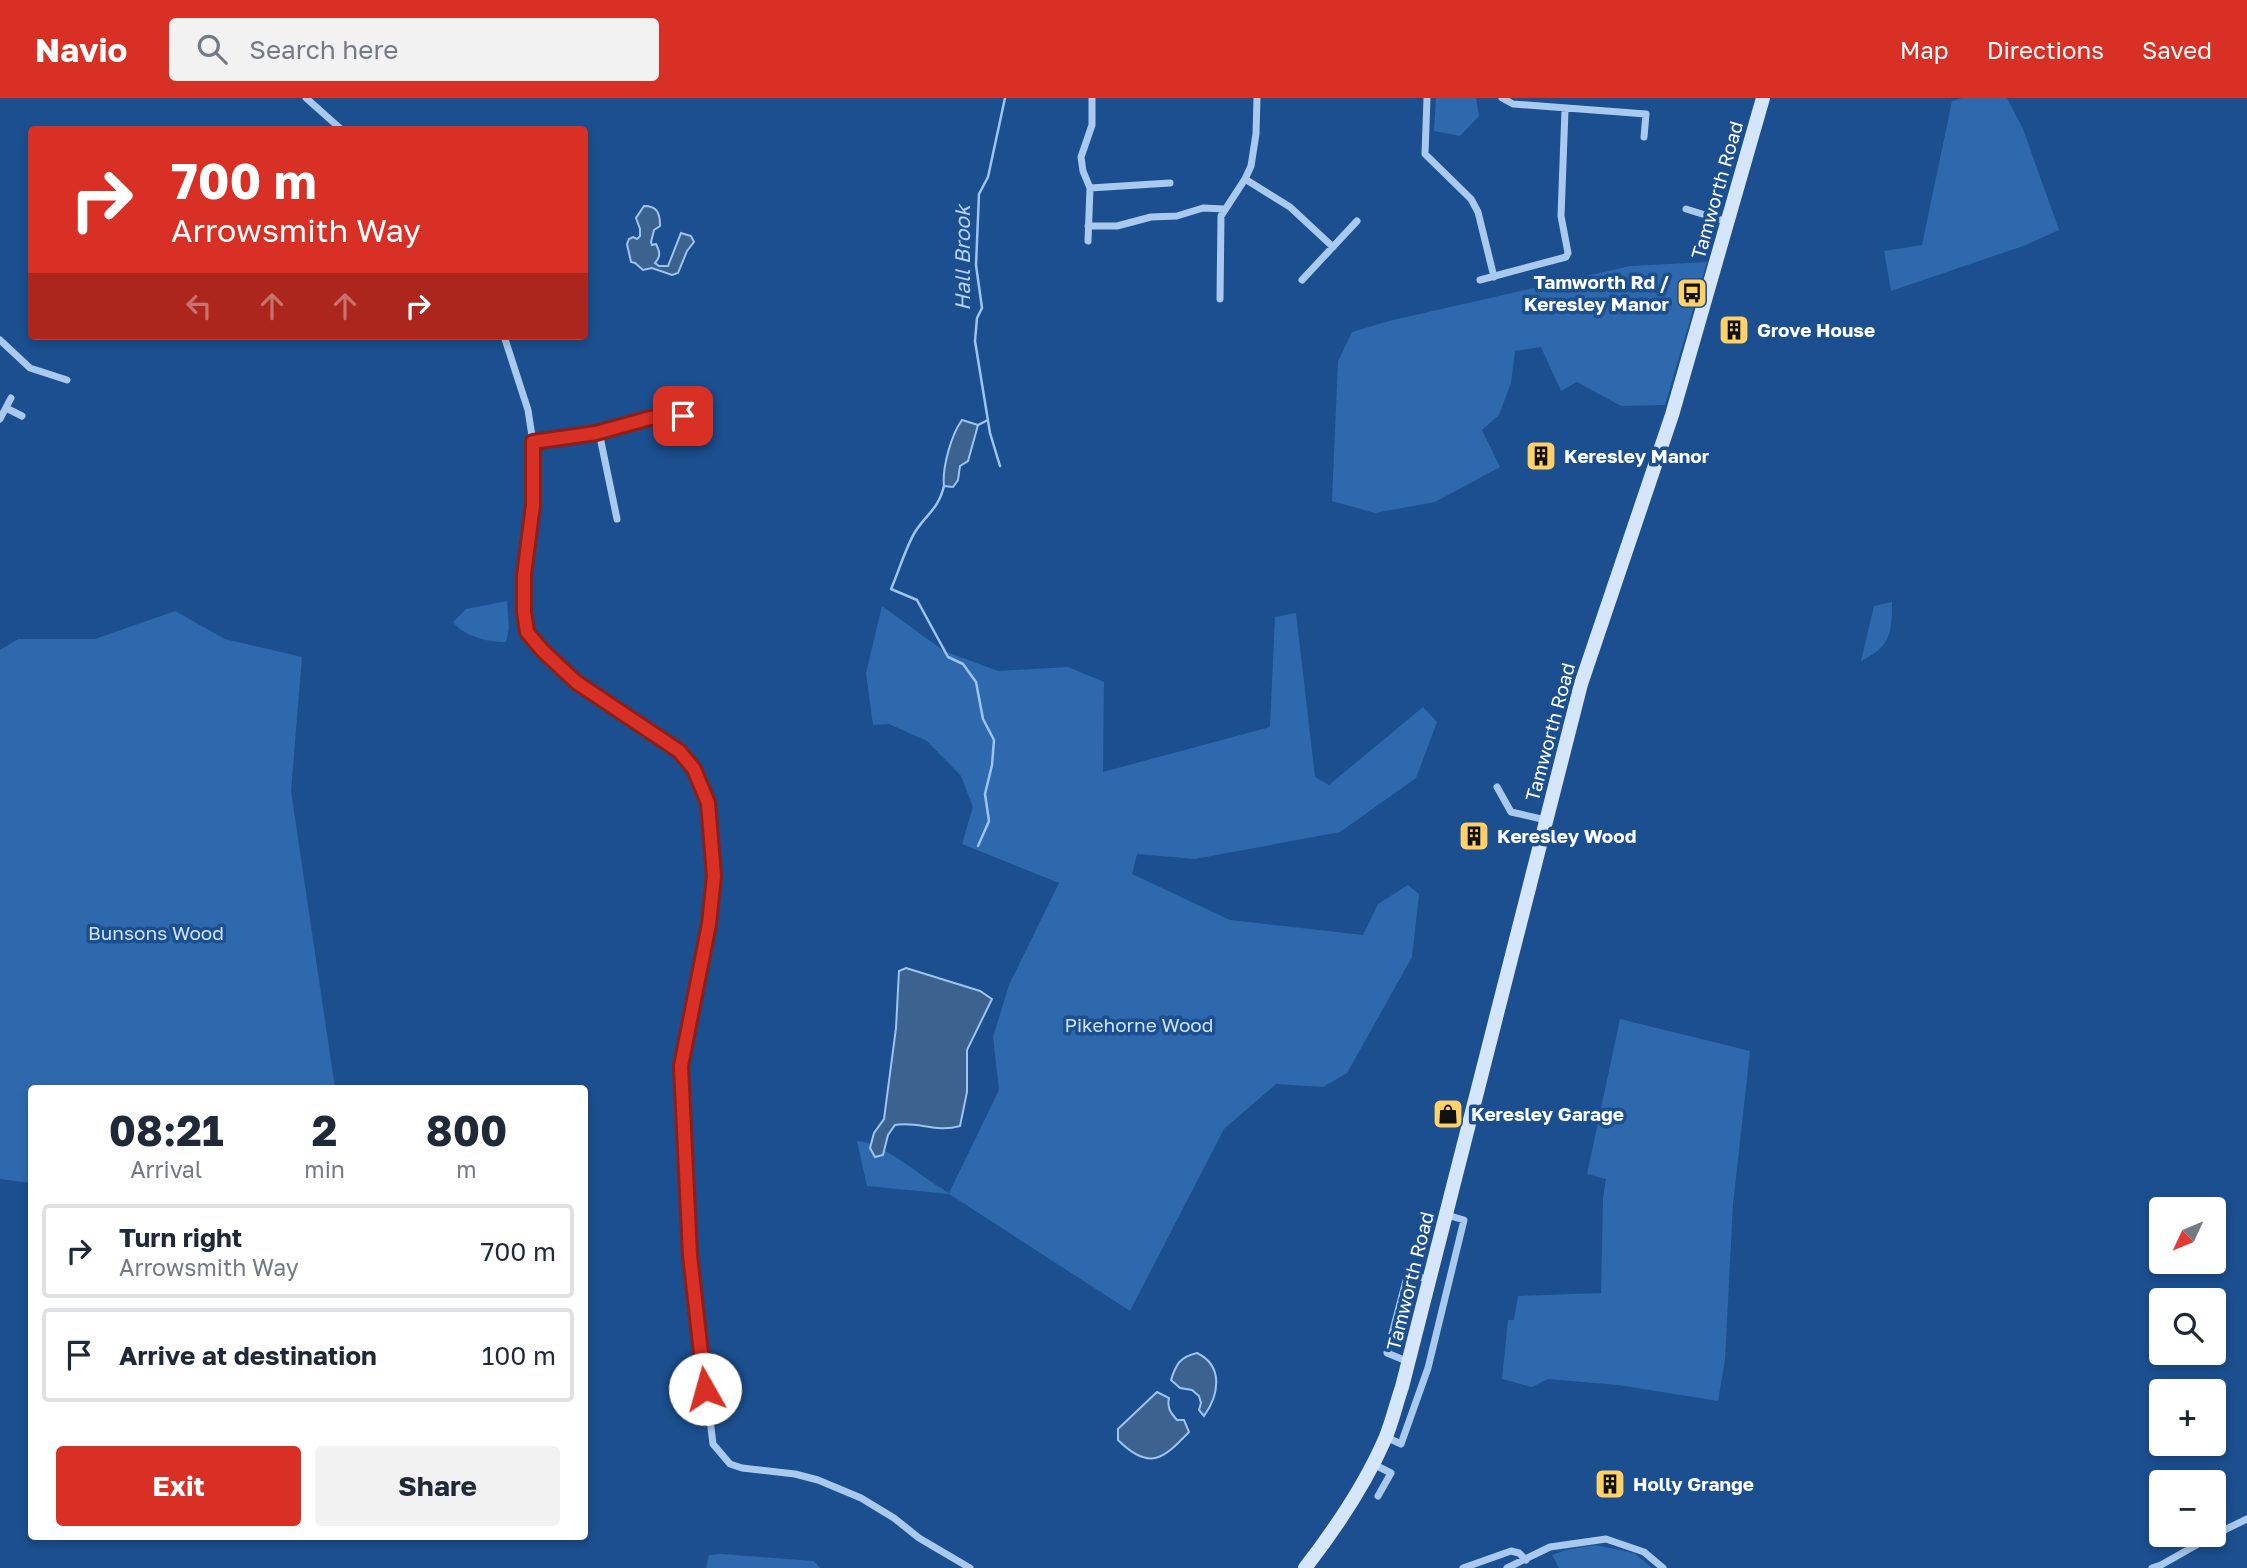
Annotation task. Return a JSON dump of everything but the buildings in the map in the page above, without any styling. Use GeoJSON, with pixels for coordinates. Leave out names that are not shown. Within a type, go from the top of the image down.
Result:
{"type":"FeatureCollection","features":[{"type":"Feature","properties":{"kind":"main road","name":"Tamworth Road"},"geometry":{"type":"LineString","coordinates":[[1305,1568],[1336,1527],[1386,1437],[1409,1362],[1581,684],[1672,415],[1763,98]]}},
{"type":"Feature","properties":{"kind":"street"},"geometry":{"type":"LineString","coordinates":[[306,98],[338,126]]}},
{"type":"Feature","properties":{"kind":"street"},"geometry":{"type":"LineString","coordinates":[[1088,241],[1090,188],[1081,157],[1092,125],[1092,98]]}},
{"type":"Feature","properties":{"kind":"street"},"geometry":{"type":"LineString","coordinates":[[1220,299],[1220,225],[1224,208],[1251,166],[1255,149],[1257,98]]}},
{"type":"Feature","properties":{"kind":"street"},"geometry":{"type":"LineString","coordinates":[[1427,98],[1425,154],[1471,199],[1478,212],[1494,277]]}},
{"type":"Feature","properties":{"kind":"street"},"geometry":{"type":"LineString","coordinates":[[1502,98],[1513,104],[1565,110],[1646,114],[1644,137]]}},
{"type":"Feature","properties":{"kind":"street"},"geometry":{"type":"LineString","coordinates":[[1480,280],[1562,260],[1568,253],[1561,216],[1565,110]]}},
{"type":"Feature","properties":{"kind":"street"},"geometry":{"type":"LineString","coordinates":[[1245,179],[1290,207],[1333,247]]}},
{"type":"Feature","properties":{"kind":"street"},"geometry":{"type":"LineString","coordinates":[[1090,188],[1170,183]]}},
{"type":"Feature","properties":{"kind":"street"},"geometry":{"type":"LineString","coordinates":[[1088,226],[1117,226],[1151,217],[1177,216],[1203,208],[1224,208]]}},
{"type":"Feature","properties":{"kind":"street"},"geometry":{"type":"LineString","coordinates":[[1686,209],[1728,222]]}},
{"type":"Feature","properties":{"kind":"street"},"geometry":{"type":"LineString","coordinates":[[1301,280],[1357,221]]}},
{"type":"Feature","properties":{"kind":"street"},"geometry":{"type":"LineString","coordinates":[[0,340],[30,368],[54,378],[67,380]]}},
{"type":"Feature","properties":{"kind":"street"},"geometry":{"type":"LineString","coordinates":[[505,340],[528,410],[533,442],[533,505],[524,575],[527,632],[576,682],[679,751],[694,769],[708,803],[714,876],[709,924],[681,1066],[690,1255],[713,1444],[730,1464],[742,1468],[795,1474],[818,1480],[861,1498],[894,1517],[919,1538],[970,1568]]}},
{"type":"Feature","properties":{"kind":"street"},"geometry":{"type":"LineString","coordinates":[[0,419],[11,398]]}},
{"type":"Feature","properties":{"kind":"street"},"geometry":{"type":"LineString","coordinates":[[6,408],[22,416]]}},
{"type":"Feature","properties":{"kind":"street"},"geometry":{"type":"LineString","coordinates":[[533,442],[599,432],[650,418],[699,414]]}},
{"type":"Feature","properties":{"kind":"street"},"geometry":{"type":"LineString","coordinates":[[599,432],[617,519]]}},
{"type":"Feature","properties":{"kind":"street"},"geometry":{"type":"LineString","coordinates":[[1497,787],[1511,812],[1546,820]]}},
{"type":"Feature","properties":{"kind":"street"},"geometry":{"type":"LineString","coordinates":[[1386,1437],[1401,1444],[1428,1368],[1464,1220],[1447,1215]]}},
{"type":"Feature","properties":{"kind":"street"},"geometry":{"type":"LineString","coordinates":[[1409,1362],[1387,1353],[1408,1273],[1429,1280]]}},
{"type":"Feature","properties":{"kind":"street"},"geometry":{"type":"LineString","coordinates":[[1372,1464],[1391,1473]]}},
{"type":"Feature","properties":{"kind":"street"},"geometry":{"type":"LineString","coordinates":[[1378,1496],[1395,1465]]}},
{"type":"Feature","properties":{"kind":"street"},"geometry":{"type":"LineString","coordinates":[[2226,1529],[2247,1519]]}},
{"type":"Feature","properties":{"kind":"street"},"geometry":{"type":"LineString","coordinates":[[1507,1568],[1550,1547],[1606,1539],[1644,1552],[1663,1568]]}},
{"type":"Feature","properties":{"kind":"street"},"geometry":{"type":"LineString","coordinates":[[2152,1568],[2193,1547]]}},
{"type":"Feature","properties":{"kind":"street"},"geometry":{"type":"LineString","coordinates":[[1463,1568],[1511,1551],[1519,1553],[1526,1560]]}},
{"type":"Feature","properties":{"kind":"green space"},"geometry":{"type":"Polygon","coordinates":[[[1436,98],[1476,98],[1479,116],[1460,136],[1434,131],[1436,98]]]}},
{"type":"Feature","properties":{"kind":"green space"},"geometry":{"type":"Polygon","coordinates":[[[1962,98],[2007,98],[2023,129],[2059,230],[2026,245],[1891,291],[1884,251],[1922,245],[1952,101],[1962,98]]]}},
{"type":"Feature","properties":{"kind":"green space"},"geometry":{"type":"Polygon","coordinates":[[[1707,262],[1665,405],[1621,406],[1577,382],[1561,391],[1541,347],[1515,351],[1511,383],[1499,415],[1482,430],[1500,467],[1435,502],[1375,513],[1332,501],[1338,361],[1352,332],[1389,321],[1630,266],[1707,262]]]}},
{"type":"Feature","properties":{"kind":"green space"},"geometry":{"type":"Polygon","coordinates":[[[507,601],[509,628],[506,642],[477,638],[453,622],[466,609],[507,601]]]}},
{"type":"Feature","properties":{"kind":"green space"},"geometry":{"type":"Polygon","coordinates":[[[1892,602],[1890,631],[1884,645],[1861,661],[1874,606],[1892,602]]]}},
{"type":"Feature","properties":{"kind":"green space","name":"Pikehorne Wood"},"geometry":{"type":"Polygon","coordinates":[[[882,606],[944,651],[998,671],[1068,667],[1104,682],[1103,772],[1270,727],[1275,617],[1296,613],[1315,777],[1329,785],[1423,707],[1437,722],[1416,778],[1340,832],[1195,859],[1137,854],[1132,874],[1230,920],[1363,935],[1378,904],[1408,885],[1419,894],[1412,957],[1347,1073],[1323,1087],[1276,1084],[1224,1129],[1130,1311],[949,1194],[867,1186],[857,1141],[891,1154],[949,1193],[999,1090],[993,1037],[1009,985],[1059,883],[962,844],[973,807],[961,776],[927,741],[889,724],[873,725],[866,673],[882,606]]]}},
{"type":"Feature","properties":{"kind":"green space","name":"Bunsons Wood"},"geometry":{"type":"Polygon","coordinates":[[[175,611],[225,639],[302,657],[291,791],[335,1085],[28,1085],[28,1183],[0,1179],[0,650],[18,639],[95,639],[175,611]]]}},
{"type":"Feature","properties":{"kind":"green space"},"geometry":{"type":"Polygon","coordinates":[[[1620,1019],[1750,1051],[1733,1204],[1725,1360],[1718,1401],[1618,1385],[1548,1379],[1532,1387],[1502,1379],[1508,1320],[1514,1320],[1518,1296],[1601,1293],[1603,1198],[1606,1179],[1587,1174],[1620,1019]]]}},
{"type":"Feature","properties":{"kind":"green space"},"geometry":{"type":"Polygon","coordinates":[[[1595,1545],[1634,1553],[1652,1568],[1559,1568],[1552,1555],[1595,1545]]]}},
{"type":"Feature","properties":{"kind":"green space"},"geometry":{"type":"Polygon","coordinates":[[[709,1555],[814,1561],[820,1568],[706,1568],[709,1555]]]}},
{"type":"Feature","properties":{"kind":"shaded area"},"geometry":{"type":"Polygon","coordinates":[[[644,206],[652,207],[659,214],[660,226],[654,230],[651,242],[652,245],[656,244],[658,249],[659,256],[655,263],[659,266],[668,266],[681,233],[691,236],[694,242],[678,273],[672,275],[652,268],[643,270],[631,262],[627,244],[629,239],[637,239],[640,236],[636,218],[644,206]]]}},
{"type":"Feature","properties":{"kind":"shaded area"},"geometry":{"type":"Polygon","coordinates":[[[962,420],[978,425],[968,461],[960,466],[958,480],[953,487],[944,486],[948,452],[962,420]]]}},
{"type":"Feature","properties":{"kind":"shaded area"},"geometry":{"type":"Polygon","coordinates":[[[906,968],[980,991],[992,999],[967,1050],[967,1092],[960,1126],[943,1128],[895,1125],[888,1135],[883,1155],[875,1157],[870,1148],[874,1133],[884,1119],[896,1028],[899,971],[906,968]]]}},
{"type":"Feature","properties":{"kind":"shaded area"},"geometry":{"type":"Polygon","coordinates":[[[1197,1353],[1212,1365],[1216,1382],[1213,1399],[1204,1416],[1199,1410],[1199,1396],[1192,1390],[1180,1388],[1171,1380],[1180,1362],[1197,1353]]]}},
{"type":"Feature","properties":{"kind":"shaded area"},"geometry":{"type":"Polygon","coordinates":[[[1157,1392],[1169,1398],[1171,1412],[1177,1420],[1184,1420],[1189,1432],[1172,1449],[1156,1458],[1148,1458],[1129,1450],[1118,1440],[1118,1429],[1157,1392]]]}},
{"type":"Feature","properties":{"kind":"waterway","name":"Hall Brook"},"geometry":{"type":"LineString","coordinates":[[1000,466],[990,433],[975,341],[977,318],[982,308],[976,265],[979,194],[988,177],[1005,98]]}},
{"type":"Feature","properties":{"kind":"waterway","name":"Hall Brook"},"geometry":{"type":"LineString","coordinates":[[978,425],[988,420]]}},
{"type":"Feature","properties":{"kind":"waterway","name":"Hall Brook"},"geometry":{"type":"LineString","coordinates":[[944,486],[935,506],[911,539],[891,589],[917,600],[948,657],[963,664],[976,682],[983,719],[994,740],[992,765],[985,794],[989,821],[978,846]]}},
{"type":"Feature","properties":{"kind":"place","name":"Tamworth Rd / Keresley Manor"},"geometry":{"type":"Point","coordinates":[1692,293]}},
{"type":"Feature","properties":{"kind":"place","name":"Grove House"},"geometry":{"type":"Point","coordinates":[1734,330]}},
{"type":"Feature","properties":{"kind":"place","name":"Keresley Manor"},"geometry":{"type":"Point","coordinates":[1541,456]}},
{"type":"Feature","properties":{"kind":"place","name":"Keresley Wood"},"geometry":{"type":"Point","coordinates":[1474,836]}},
{"type":"Feature","properties":{"kind":"place","name":"Keresley Garage"},"geometry":{"type":"Point","coordinates":[1448,1114]}},
{"type":"Feature","properties":{"kind":"place","name":"Holly Grange"},"geometry":{"type":"Point","coordinates":[1610,1484]}},
{"type":"Feature","properties":{"kind":"route"},"geometry":{"type":"LineString","coordinates":[[683,416],[650,418],[596,433],[533,442],[533,505],[524,575],[524,612],[527,632],[576,682],[679,751],[694,769],[708,803],[714,876],[709,924],[681,1066],[690,1255],[705,1389]]}}]}
